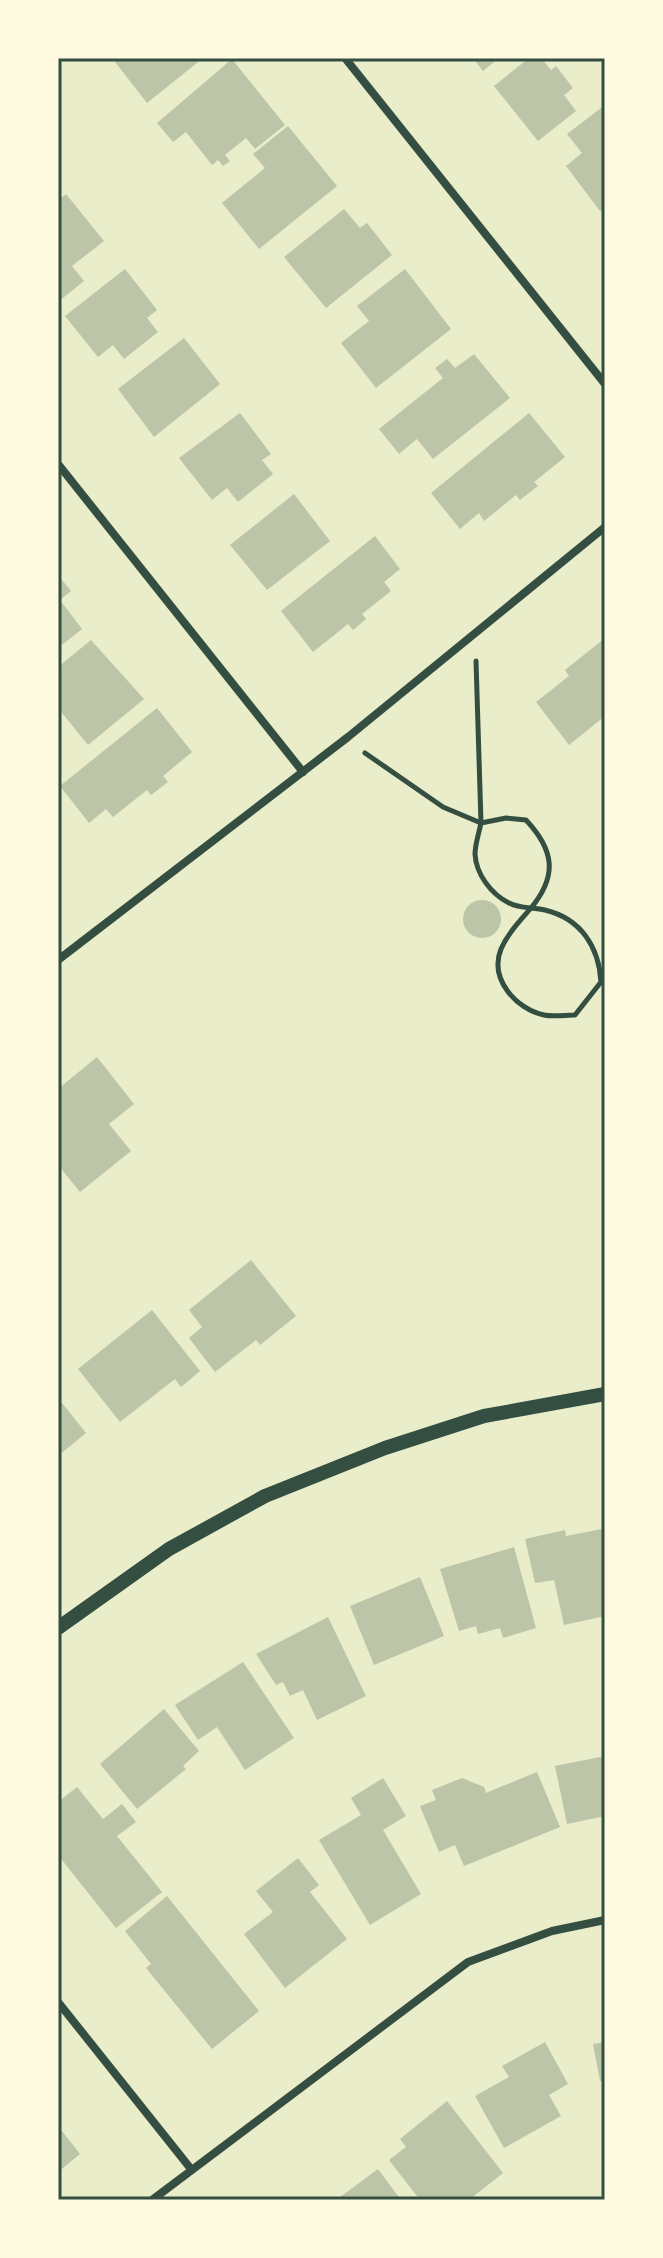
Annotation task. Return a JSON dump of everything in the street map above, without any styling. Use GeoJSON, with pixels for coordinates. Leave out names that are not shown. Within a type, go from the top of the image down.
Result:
{"type":"FeatureCollection","features":[{"type":"Feature","properties":{"kind":"street"},"geometry":{"type":"LineString","coordinates":[[345,58],[605,384]]}},
{"type":"Feature","properties":{"kind":"street"},"geometry":{"type":"LineString","coordinates":[[58,464],[303,772]]}},
{"type":"Feature","properties":{"kind":"street"},"geometry":{"type":"LineString","coordinates":[[58,960],[348,737],[605,527]]}},
{"type":"Feature","properties":{"kind":"street"},"geometry":{"type":"LineString","coordinates":[[58,1628],[169,1549],[265,1496],[385,1448],[484,1416],[605,1394]]}},
{"type":"Feature","properties":{"kind":"street"},"geometry":{"type":"LineString","coordinates":[[152,2200],[468,1962],[552,1931],[605,1920]]}},
{"type":"Feature","properties":{"kind":"street"},"geometry":{"type":"LineString","coordinates":[[58,2002],[191,2169]]}},
{"type":"Feature","properties":{"kind":"path"},"geometry":{"type":"LineString","coordinates":[[348,737],[378,765],[443,807],[481,823],[506,818],[526,820],[545,840],[549,866],[546,889],[531,908],[500,953],[499,977],[516,1003],[544,1015],[575,1015],[601,982],[599,956],[585,934],[547,910],[531,908],[509,904],[480,877],[475,854],[481,823],[482,775],[475,636]]}},
{"type":"Feature","properties":{"kind":"building"},"geometry":{"type":"Polygon","coordinates":[[[112,58],[203,58],[147,103],[112,58]]]}},
{"type":"Feature","properties":{"kind":"building"},"geometry":{"type":"Polygon","coordinates":[[[473,58],[499,58],[483,71],[473,58]]]}},
{"type":"Feature","properties":{"kind":"building"},"geometry":{"type":"Polygon","coordinates":[[[529,58],[541,58],[551,70],[556,66],[573,88],[564,95],[576,111],[538,141],[494,86],[529,58]]]}},
{"type":"Feature","properties":{"kind":"building"},"geometry":{"type":"Polygon","coordinates":[[[232,59],[285,125],[255,149],[246,138],[225,155],[230,161],[223,166],[218,160],[212,165],[186,132],[173,142],[157,123],[232,59]]]}},
{"type":"Feature","properties":{"kind":"building"},"geometry":{"type":"Polygon","coordinates":[[[605,105],[605,207],[600,211],[566,166],[582,153],[567,134],[605,105]]]}},
{"type":"Feature","properties":{"kind":"building"},"geometry":{"type":"Polygon","coordinates":[[[288,126],[337,186],[259,249],[222,203],[265,168],[253,154],[288,126]]]}},
{"type":"Feature","properties":{"kind":"building"},"geometry":{"type":"Polygon","coordinates":[[[66,194],[104,241],[72,266],[84,281],[58,302],[58,200],[66,194]]]}},
{"type":"Feature","properties":{"kind":"building"},"geometry":{"type":"Polygon","coordinates":[[[344,209],[360,228],[367,223],[392,255],[326,308],[284,257],[344,209]]]}},
{"type":"Feature","properties":{"kind":"building"},"geometry":{"type":"Polygon","coordinates":[[[125,269],[157,310],[147,318],[158,332],[124,359],[113,345],[98,357],[65,316],[125,269]]]}},
{"type":"Feature","properties":{"kind":"building"},"geometry":{"type":"Polygon","coordinates":[[[405,269],[451,329],[376,388],[341,343],[369,321],[357,306],[405,269]]]}},
{"type":"Feature","properties":{"kind":"building"},"geometry":{"type":"Polygon","coordinates":[[[184,338],[220,384],[154,437],[118,389],[184,338]]]}},
{"type":"Feature","properties":{"kind":"building"},"geometry":{"type":"Polygon","coordinates":[[[474,354],[510,398],[433,459],[417,439],[399,454],[379,429],[443,378],[435,368],[447,359],[455,368],[474,354]]]}},
{"type":"Feature","properties":{"kind":"building"},"geometry":{"type":"Polygon","coordinates":[[[240,413],[271,454],[262,460],[273,474],[238,502],[227,488],[212,500],[179,458],[240,413]]]}},
{"type":"Feature","properties":{"kind":"building"},"geometry":{"type":"Polygon","coordinates":[[[529,413],[565,457],[534,482],[538,486],[520,500],[516,495],[484,521],[479,513],[460,529],[431,493],[529,413]]]}},
{"type":"Feature","properties":{"kind":"building"},"geometry":{"type":"Polygon","coordinates":[[[294,494],[330,541],[267,590],[230,545],[294,494]]]}},
{"type":"Feature","properties":{"kind":"building"},"geometry":{"type":"Polygon","coordinates":[[[375,536],[400,569],[384,582],[391,591],[362,614],[366,619],[353,630],[348,624],[313,652],[281,611],[375,536]]]}},
{"type":"Feature","properties":{"kind":"building"},"geometry":{"type":"Polygon","coordinates":[[[58,575],[71,591],[60,600],[82,629],[58,648],[58,575]]]}},
{"type":"Feature","properties":{"kind":"building"},"geometry":{"type":"Polygon","coordinates":[[[605,638],[605,716],[569,745],[536,702],[569,676],[565,670],[605,638]]]}},
{"type":"Feature","properties":{"kind":"building"},"geometry":{"type":"Polygon","coordinates":[[[91,640],[144,699],[88,745],[58,708],[58,667],[91,640]]]}},
{"type":"Feature","properties":{"kind":"building"},"geometry":{"type":"Polygon","coordinates":[[[157,708],[192,752],[163,776],[168,782],[151,795],[147,790],[113,817],[106,809],[89,823],[60,786],[157,708]]]}},
{"type":"Feature","properties":{"kind":"building"},"geometry":{"type":"Polygon","coordinates":[[[482,900],[495,906],[501,919],[495,932],[482,938],[469,932],[463,919],[469,906],[482,900]]]}},
{"type":"Feature","properties":{"kind":"building"},"geometry":{"type":"Polygon","coordinates":[[[97,1057],[134,1104],[109,1124],[131,1151],[80,1192],[58,1165],[58,1089],[97,1057]]]}},
{"type":"Feature","properties":{"kind":"building"},"geometry":{"type":"Polygon","coordinates":[[[251,1260],[296,1316],[260,1345],[256,1340],[215,1372],[189,1338],[202,1327],[189,1310],[251,1260]]]}},
{"type":"Feature","properties":{"kind":"building"},"geometry":{"type":"Polygon","coordinates":[[[152,1310],[200,1371],[181,1387],[175,1379],[120,1422],[78,1369],[152,1310]]]}},
{"type":"Feature","properties":{"kind":"building"},"geometry":{"type":"Polygon","coordinates":[[[58,1398],[86,1433],[58,1456],[58,1398]]]}},
{"type":"Feature","properties":{"kind":"building"},"geometry":{"type":"Polygon","coordinates":[[[602,1529],[605,1545],[605,1616],[564,1625],[554,1580],[535,1583],[525,1539],[565,1530],[566,1536],[602,1529]]]}},
{"type":"Feature","properties":{"kind":"building"},"geometry":{"type":"Polygon","coordinates":[[[514,1547],[536,1628],[503,1638],[500,1628],[478,1634],[476,1626],[459,1631],[440,1569],[514,1547]]]}},
{"type":"Feature","properties":{"kind":"building"},"geometry":{"type":"Polygon","coordinates":[[[420,1577],[444,1636],[374,1665],[350,1606],[420,1577]]]}},
{"type":"Feature","properties":{"kind":"building"},"geometry":{"type":"Polygon","coordinates":[[[328,1617],[366,1696],[317,1720],[303,1690],[290,1696],[283,1682],[276,1685],[256,1654],[328,1617]]]}},
{"type":"Feature","properties":{"kind":"building"},"geometry":{"type":"Polygon","coordinates":[[[243,1662],[294,1738],[245,1770],[217,1727],[198,1740],[175,1705],[243,1662]]]}},
{"type":"Feature","properties":{"kind":"building"},"geometry":{"type":"Polygon","coordinates":[[[164,1709],[199,1751],[183,1766],[186,1769],[137,1809],[100,1764],[164,1709]]]}},
{"type":"Feature","properties":{"kind":"building"},"geometry":{"type":"Polygon","coordinates":[[[605,1756],[605,1816],[567,1824],[555,1766],[605,1756]]]}},
{"type":"Feature","properties":{"kind":"building"},"geometry":{"type":"Polygon","coordinates":[[[537,1772],[560,1827],[464,1866],[455,1845],[439,1852],[420,1806],[436,1800],[432,1790],[462,1778],[484,1787],[486,1793],[537,1772]]]}},
{"type":"Feature","properties":{"kind":"building"},"geometry":{"type":"Polygon","coordinates":[[[383,1778],[406,1816],[383,1830],[421,1894],[370,1925],[319,1840],[361,1815],[351,1798],[383,1778]]]}},
{"type":"Feature","properties":{"kind":"building"},"geometry":{"type":"Polygon","coordinates":[[[77,1787],[103,1819],[122,1804],[136,1822],[117,1836],[162,1892],[116,1928],[58,1855],[58,1802],[77,1787]]]}},
{"type":"Feature","properties":{"kind":"building"},"geometry":{"type":"Polygon","coordinates":[[[298,1858],[319,1885],[310,1892],[347,1939],[285,1988],[244,1934],[273,1912],[256,1891],[298,1858]]]}},
{"type":"Feature","properties":{"kind":"building"},"geometry":{"type":"Polygon","coordinates":[[[167,1896],[259,2011],[212,2049],[146,1968],[151,1964],[125,1931],[167,1896]]]}},
{"type":"Feature","properties":{"kind":"building"},"geometry":{"type":"Polygon","coordinates":[[[545,2042],[568,2084],[549,2095],[561,2116],[504,2148],[475,2096],[509,2077],[502,2066],[545,2042]]]}},
{"type":"Feature","properties":{"kind":"building"},"geometry":{"type":"Polygon","coordinates":[[[605,2042],[605,2080],[600,2081],[593,2044],[605,2042]]]}},
{"type":"Feature","properties":{"kind":"building"},"geometry":{"type":"Polygon","coordinates":[[[447,2101],[503,2173],[469,2200],[420,2200],[389,2160],[406,2147],[400,2139],[447,2101]]]}},
{"type":"Feature","properties":{"kind":"building"},"geometry":{"type":"Polygon","coordinates":[[[58,2126],[80,2154],[58,2172],[58,2126]]]}},
{"type":"Feature","properties":{"kind":"building"},"geometry":{"type":"Polygon","coordinates":[[[378,2169],[401,2200],[336,2200],[378,2169]]]}}]}
